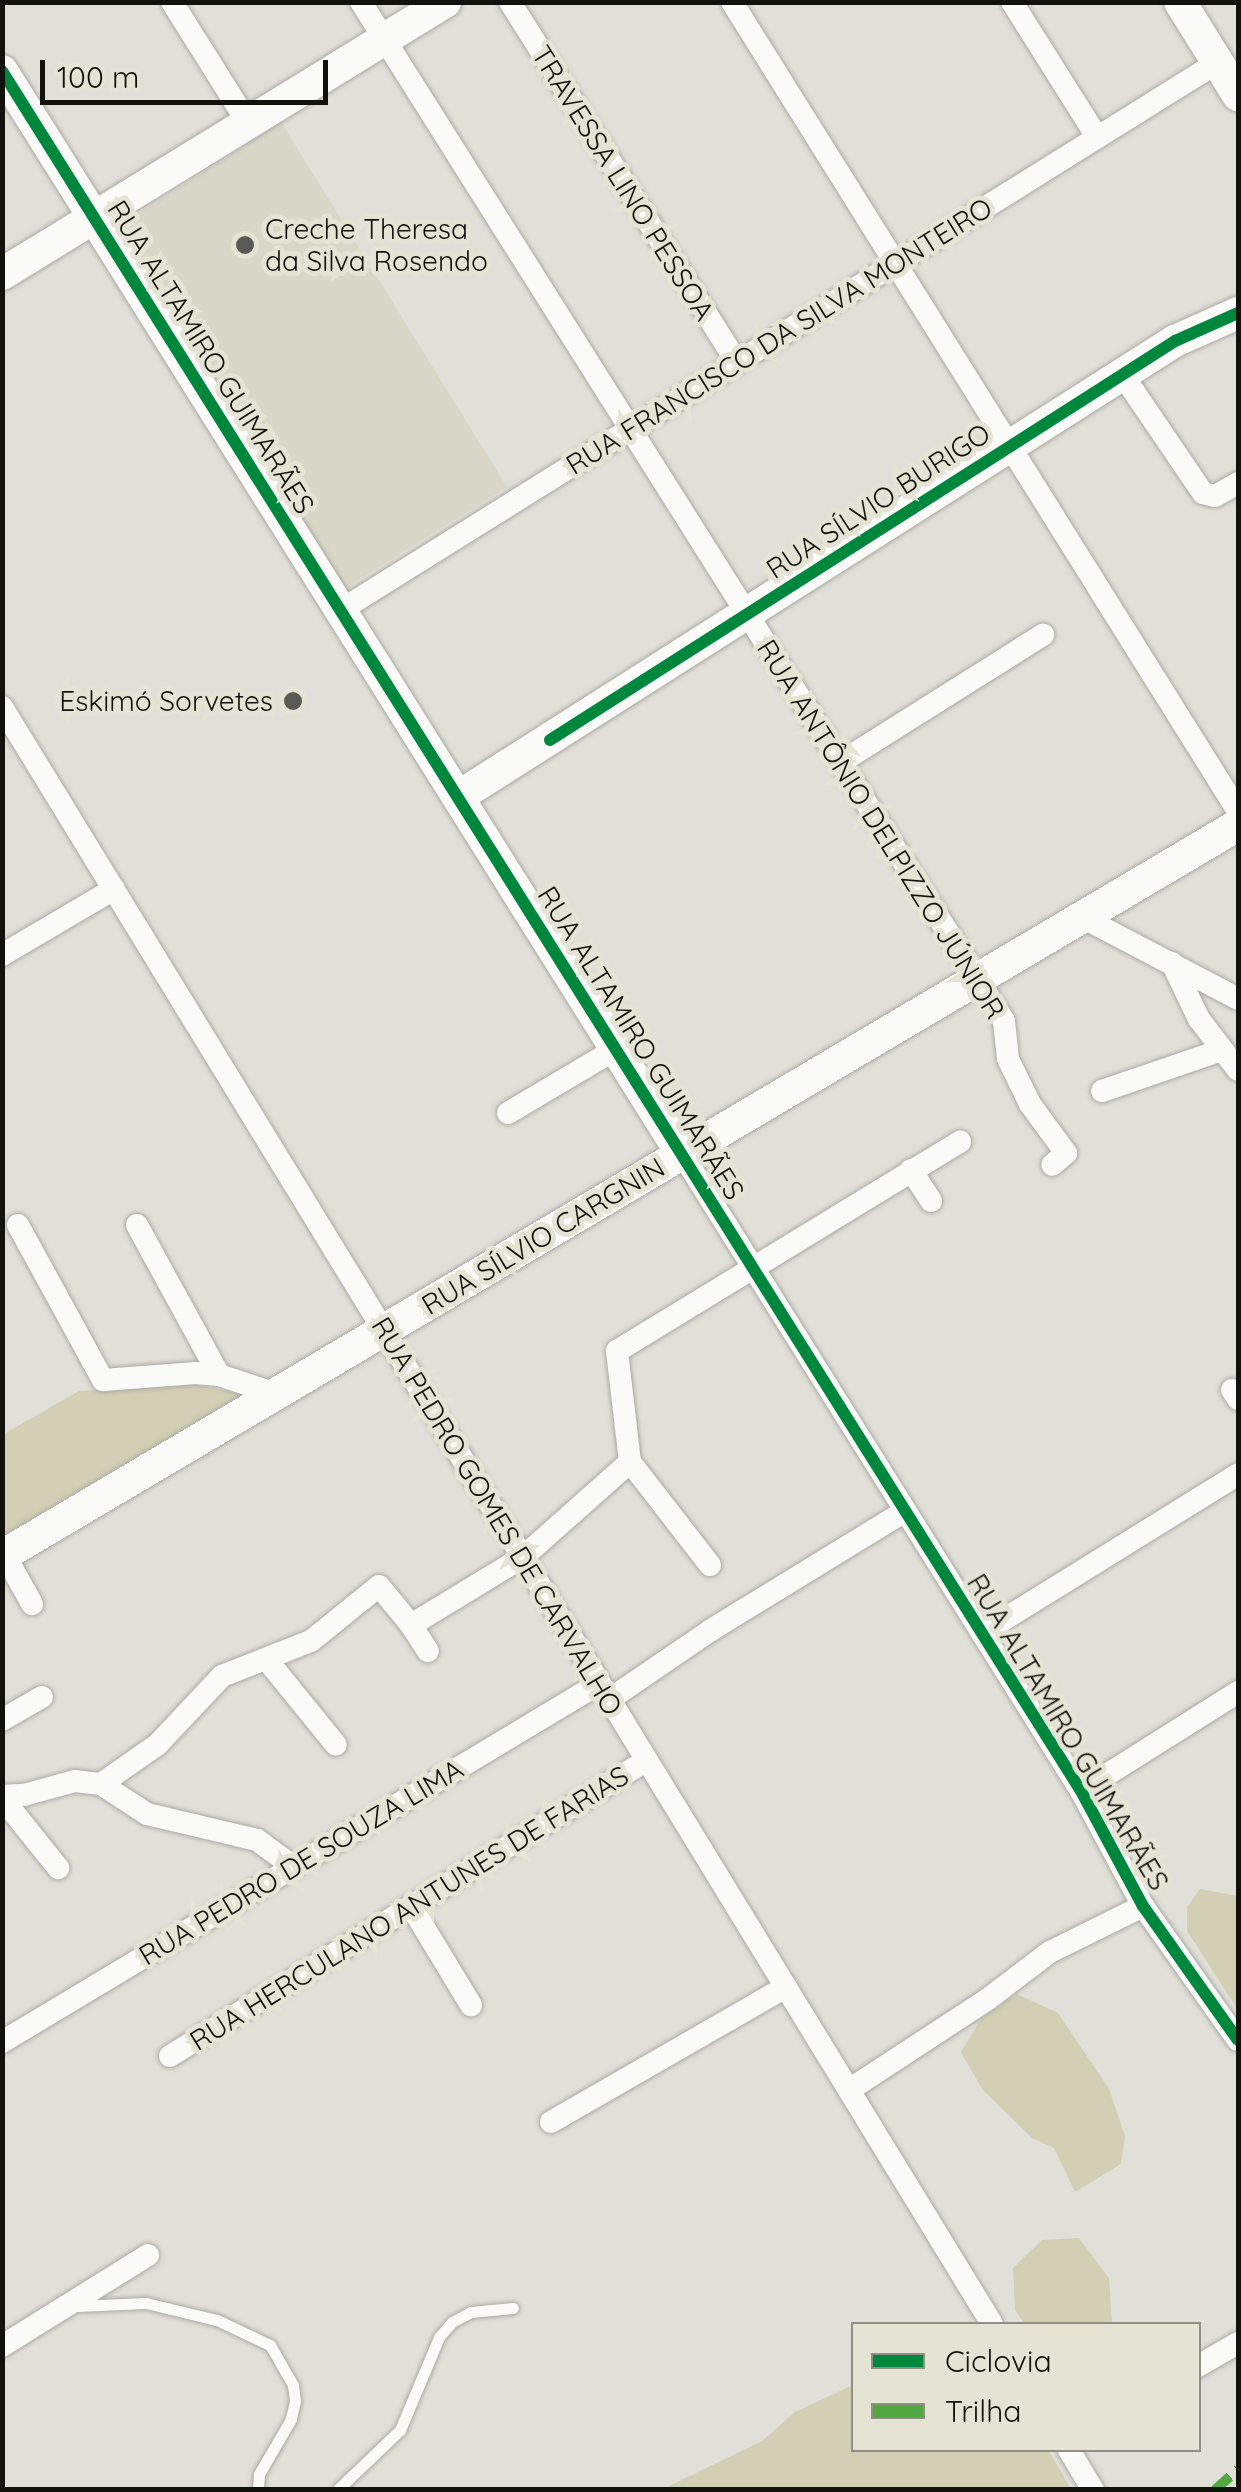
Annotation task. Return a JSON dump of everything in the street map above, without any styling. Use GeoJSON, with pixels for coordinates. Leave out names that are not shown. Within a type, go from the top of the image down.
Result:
{"type":"FeatureCollection","features":[{"type":"Feature","properties":{"kind":"street"},"geometry":{"type":"LineString","coordinates":[[172,2],[248,123]]}},
{"type":"Feature","properties":{"kind":"street","name":"RUA ANTÔNIO DELPIZZO JÚNIOR"},"geometry":{"type":"LineString","coordinates":[[361,2],[1004,1021],[1008,1059],[1059,1159]]}},
{"type":"Feature","properties":{"kind":"street"},"geometry":{"type":"LineString","coordinates":[[2,274],[446,2]]}},
{"type":"Feature","properties":{"kind":"street","name":"TRAVESSA LINO PESSOA"},"geometry":{"type":"LineString","coordinates":[[510,2],[737,362]]}},
{"type":"Feature","properties":{"kind":"street"},"geometry":{"type":"LineString","coordinates":[[732,2],[1238,811]]}},
{"type":"Feature","properties":{"kind":"street"},"geometry":{"type":"LineString","coordinates":[[1012,2],[1097,138]]}},
{"type":"Feature","properties":{"kind":"street"},"geometry":{"type":"LineString","coordinates":[[1180,2],[1238,96]]}},
{"type":"Feature","properties":{"kind":"street","name":"RUA FRANCISCO DA SILVA MONTEIRO"},"geometry":{"type":"LineString","coordinates":[[340,610],[1218,62]]}},
{"type":"Feature","properties":{"kind":"street","name":"RUA ALTAMIRO GUIMARÃES"},"geometry":{"type":"LineString","coordinates":[[2,71],[1081,1791],[1143,1906],[1238,2040]]}},
{"type":"Feature","properties":{"kind":"street","name":"RUA SÍLVIO BURIGO"},"geometry":{"type":"LineString","coordinates":[[458,798],[1175,341],[1238,313]]}},
{"type":"Feature","properties":{"kind":"street"},"geometry":{"type":"LineString","coordinates":[[1122,374],[1203,493],[1215,496],[1238,483]]}},
{"type":"Feature","properties":{"kind":"street"},"geometry":{"type":"LineString","coordinates":[[841,762],[1043,635]]}},
{"type":"Feature","properties":{"kind":"street","name":"RUA PEDRO GOMES DE CARVALHO"},"geometry":{"type":"LineString","coordinates":[[2,707],[991,2322]]}},
{"type":"Feature","properties":{"kind":"street","name":"RUA SÍLVIO CARGNIN"},"geometry":{"type":"LineString","coordinates":[[3,1554],[1238,824]]}},
{"type":"Feature","properties":{"kind":"street"},"geometry":{"type":"LineString","coordinates":[[2,955],[114,888]]}},
{"type":"Feature","properties":{"kind":"street"},"geometry":{"type":"LineString","coordinates":[[1082,917],[1238,998]]}},
{"type":"Feature","properties":{"kind":"street"},"geometry":{"type":"LineString","coordinates":[[1172,963],[1199,1018],[1238,1070]]}},
{"type":"Feature","properties":{"kind":"street"},"geometry":{"type":"LineString","coordinates":[[508,1113],[616,1049]]}},
{"type":"Feature","properties":{"kind":"street"},"geometry":{"type":"LineString","coordinates":[[1102,1091],[1222,1050]]}},
{"type":"Feature","properties":{"kind":"street"},"geometry":{"type":"LineString","coordinates":[[710,1565],[630,1462],[618,1351],[960,1142]]}},
{"type":"Feature","properties":{"kind":"street"},"geometry":{"type":"LineString","coordinates":[[912,1170],[931,1202]]}},
{"type":"Feature","properties":{"kind":"street"},"geometry":{"type":"LineString","coordinates":[[18,1225],[103,1380],[219,1375],[276,1394]]}},
{"type":"Feature","properties":{"kind":"street"},"geometry":{"type":"LineString","coordinates":[[136,1225],[219,1375]]}},
{"type":"Feature","properties":{"kind":"street"},"geometry":{"type":"LineString","coordinates":[[411,1625],[522,1557],[630,1462]]}},
{"type":"Feature","properties":{"kind":"street"},"geometry":{"type":"LineString","coordinates":[[982,1633],[1238,1474]]}},
{"type":"Feature","properties":{"kind":"street","name":"RUA PEDRO DE SOUZA LIMA"},"geometry":{"type":"LineString","coordinates":[[2,2042],[294,1867],[710,1630],[906,1511]]}},
{"type":"Feature","properties":{"kind":"street"},"geometry":{"type":"LineString","coordinates":[[3,1554],[32,1604]]}},
{"type":"Feature","properties":{"kind":"street"},"geometry":{"type":"LineString","coordinates":[[101,1784],[156,1745],[206,1688],[240,1668],[267,1660],[328,1631],[379,1586],[428,1651]]}},
{"type":"Feature","properties":{"kind":"street"},"geometry":{"type":"LineString","coordinates":[[267,1660],[336,1744]]}},
{"type":"Feature","properties":{"kind":"street"},"geometry":{"type":"LineString","coordinates":[[1081,1791],[1238,1692]]}},
{"type":"Feature","properties":{"kind":"street"},"geometry":{"type":"LineString","coordinates":[[2,1720],[42,1697]]}},
{"type":"Feature","properties":{"kind":"street","name":"RUA HERCULANO ANTUNES DE FARIAS"},"geometry":{"type":"LineString","coordinates":[[170,2056],[647,1760]]}},
{"type":"Feature","properties":{"kind":"street"},"geometry":{"type":"LineString","coordinates":[[58,1868],[3,1797],[75,1782],[101,1784],[147,1814],[258,1840],[294,1867]]}},
{"type":"Feature","properties":{"kind":"street"},"geometry":{"type":"LineString","coordinates":[[411,1906],[472,2005]]}},
{"type":"Feature","properties":{"kind":"street"},"geometry":{"type":"LineString","coordinates":[[849,2090],[988,1999],[1050,1952],[1143,1906]]}},
{"type":"Feature","properties":{"kind":"street"},"geometry":{"type":"LineString","coordinates":[[551,2122],[786,1987]]}},
{"type":"Feature","properties":{"kind":"street"},"geometry":{"type":"LineString","coordinates":[[2,2346],[148,2255]]}},
{"type":"Feature","properties":{"kind":"street"},"geometry":{"type":"LineString","coordinates":[[1201,2364],[1238,2342]]}},
{"type":"Feature","properties":{"kind":"street"},"geometry":{"type":"LineString","coordinates":[[1070,2452],[1094,2490]]}},
{"type":"Feature","properties":{"kind":"lane"},"geometry":{"type":"LineString","coordinates":[[68,2306],[146,2302],[218,2320],[270,2345],[294,2385],[294,2401],[291,2419],[259,2474],[258,2490]]}},
{"type":"Feature","properties":{"kind":"lane"},"geometry":{"type":"LineString","coordinates":[[336,2490],[400,2430],[438,2338],[452,2322],[471,2312],[513,2308]]}},
{"type":"Feature","properties":{"kind":"shaded area"},"geometry":{"type":"Polygon","coordinates":[[[281,122],[507,487],[342,590],[179,327],[181,310],[154,269],[142,264],[120,226],[281,122]]]}},
{"type":"Feature","properties":{"kind":"shaded area"},"geometry":{"type":"Polygon","coordinates":[[[197,1385],[247,1395],[7,1538],[2,1528],[2,1435],[79,1391],[197,1385]]]}},
{"type":"Feature","properties":{"kind":"shaded area"},"geometry":{"type":"Polygon","coordinates":[[[1200,1889],[1238,1896],[1238,2010],[1187,1931],[1187,1907],[1200,1889]]]}},
{"type":"Feature","properties":{"kind":"shaded area"},"geometry":{"type":"Polygon","coordinates":[[[1017,1994],[1058,2013],[1109,2089],[1125,2136],[1121,2164],[1075,2192],[1054,2148],[1032,2138],[982,2089],[961,2052],[981,2018],[1017,1994]]]}},
{"type":"Feature","properties":{"kind":"shaded area"},"geometry":{"type":"Polygon","coordinates":[[[1079,2238],[1109,2278],[1112,2322],[1024,2322],[1015,2310],[1013,2268],[1042,2240],[1079,2238]]]}},
{"type":"Feature","properties":{"kind":"shaded area"},"geometry":{"type":"Polygon","coordinates":[[[851,2386],[851,2452],[1049,2452],[1071,2489],[663,2489],[762,2441],[795,2412],[851,2386]]]}},
{"type":"Feature","properties":{"kind":"marked path"},"geometry":{"type":"LineString","coordinates":[[1215,2490],[1238,2469]]}},
{"type":"Feature","properties":{"kind":"cycle path"},"geometry":{"type":"LineString","coordinates":[[2,71],[1081,1791],[1143,1906],[1238,2040]]}},
{"type":"Feature","properties":{"kind":"cycle path"},"geometry":{"type":"LineString","coordinates":[[550,740],[1175,341],[1238,313]]}},
{"type":"Feature","properties":{"kind":"place","name":"Creche Theresa da Silva Rosendo"},"geometry":{"type":"Point","coordinates":[245,245]}},
{"type":"Feature","properties":{"kind":"place","name":"Eskimó Sorvetes"},"geometry":{"type":"Point","coordinates":[293,701]}}]}
